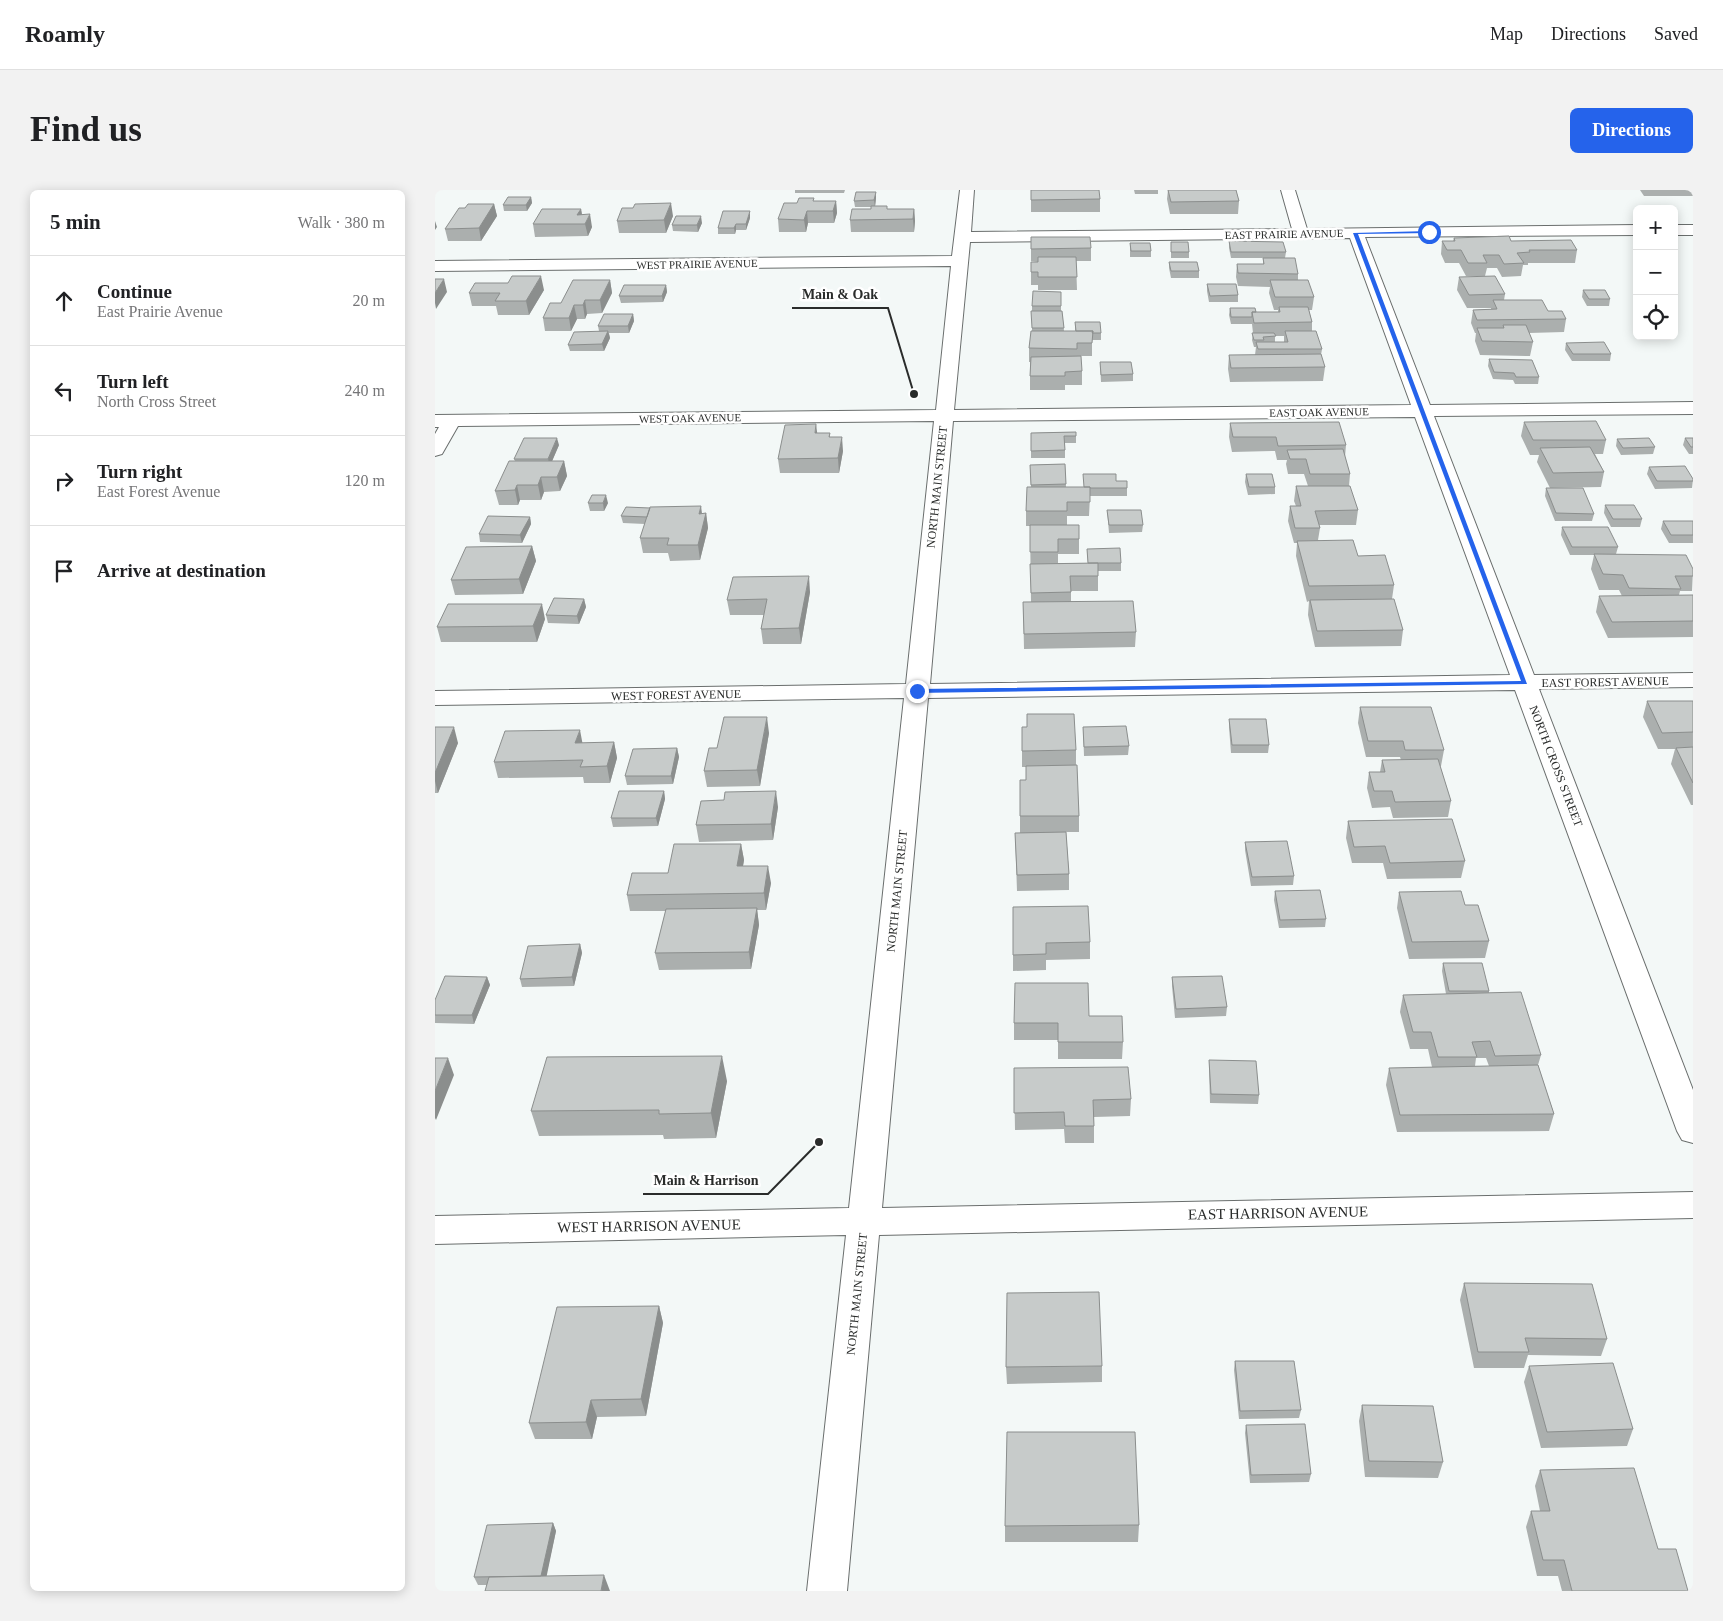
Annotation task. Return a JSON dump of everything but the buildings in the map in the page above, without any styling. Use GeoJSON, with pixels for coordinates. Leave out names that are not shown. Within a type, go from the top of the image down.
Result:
{"type":"FeatureCollection","features":[{"type":"Feature","properties":{"kind":"street","name":"NORTH MAIN STREET"},"geometry":{"type":"LineString","coordinates":[[827,1591],[967,190]]}},
{"type":"Feature","properties":{"kind":"street"},"geometry":{"type":"LineString","coordinates":[[1289,190],[1301,234]]}},
{"type":"Feature","properties":{"kind":"street","name":"EAST PRAIRIE AVENUE"},"geometry":{"type":"LineString","coordinates":[[961,249],[1301,234],[1633,230]]}},
{"type":"Feature","properties":{"kind":"street"},"geometry":{"type":"LineString","coordinates":[[1678,230],[1693,230]]}},
{"type":"Feature","properties":{"kind":"street","name":"NORTH CROSS STREET"},"geometry":{"type":"LineString","coordinates":[[1356,233],[1693,1131]]}},
{"type":"Feature","properties":{"kind":"street","name":"WEST PRAIRIE AVENUE"},"geometry":{"type":"LineString","coordinates":[[435,266],[961,249]]}},
{"type":"Feature","properties":{"kind":"street","name":"EAST OAK AVENUE"},"geometry":{"type":"LineString","coordinates":[[944,416],[1693,408]]}},
{"type":"Feature","properties":{"kind":"street","name":"WEST OAK AVENUE"},"geometry":{"type":"LineString","coordinates":[[443,421],[944,416]]}},
{"type":"Feature","properties":{"kind":"street"},"geometry":{"type":"LineString","coordinates":[[435,450],[443,421]]}},
{"type":"Feature","properties":{"kind":"street","name":"EAST FOREST AVENUE"},"geometry":{"type":"LineString","coordinates":[[917,691],[1693,680]]}},
{"type":"Feature","properties":{"kind":"street","name":"WEST FOREST AVENUE"},"geometry":{"type":"LineString","coordinates":[[435,698],[917,691]]}},
{"type":"Feature","properties":{"kind":"street","name":"EAST HARRISON AVENUE"},"geometry":{"type":"LineString","coordinates":[[864,1222],[1693,1205]]}},
{"type":"Feature","properties":{"kind":"street","name":"WEST HARRISON AVENUE"},"geometry":{"type":"LineString","coordinates":[[435,1230],[864,1222]]}},
{"type":"Feature","properties":{"kind":"place","name":"Main & Oak"},"geometry":{"type":"Point","coordinates":[914,394]}},
{"type":"Feature","properties":{"kind":"place","name":"Main & Harrison"},"geometry":{"type":"Point","coordinates":[819,1142]}},
{"type":"Feature","properties":{"kind":"route"},"geometry":{"type":"LineString","coordinates":[[917,691],[1525,683],[1356,233],[1429,232]]}}]}
